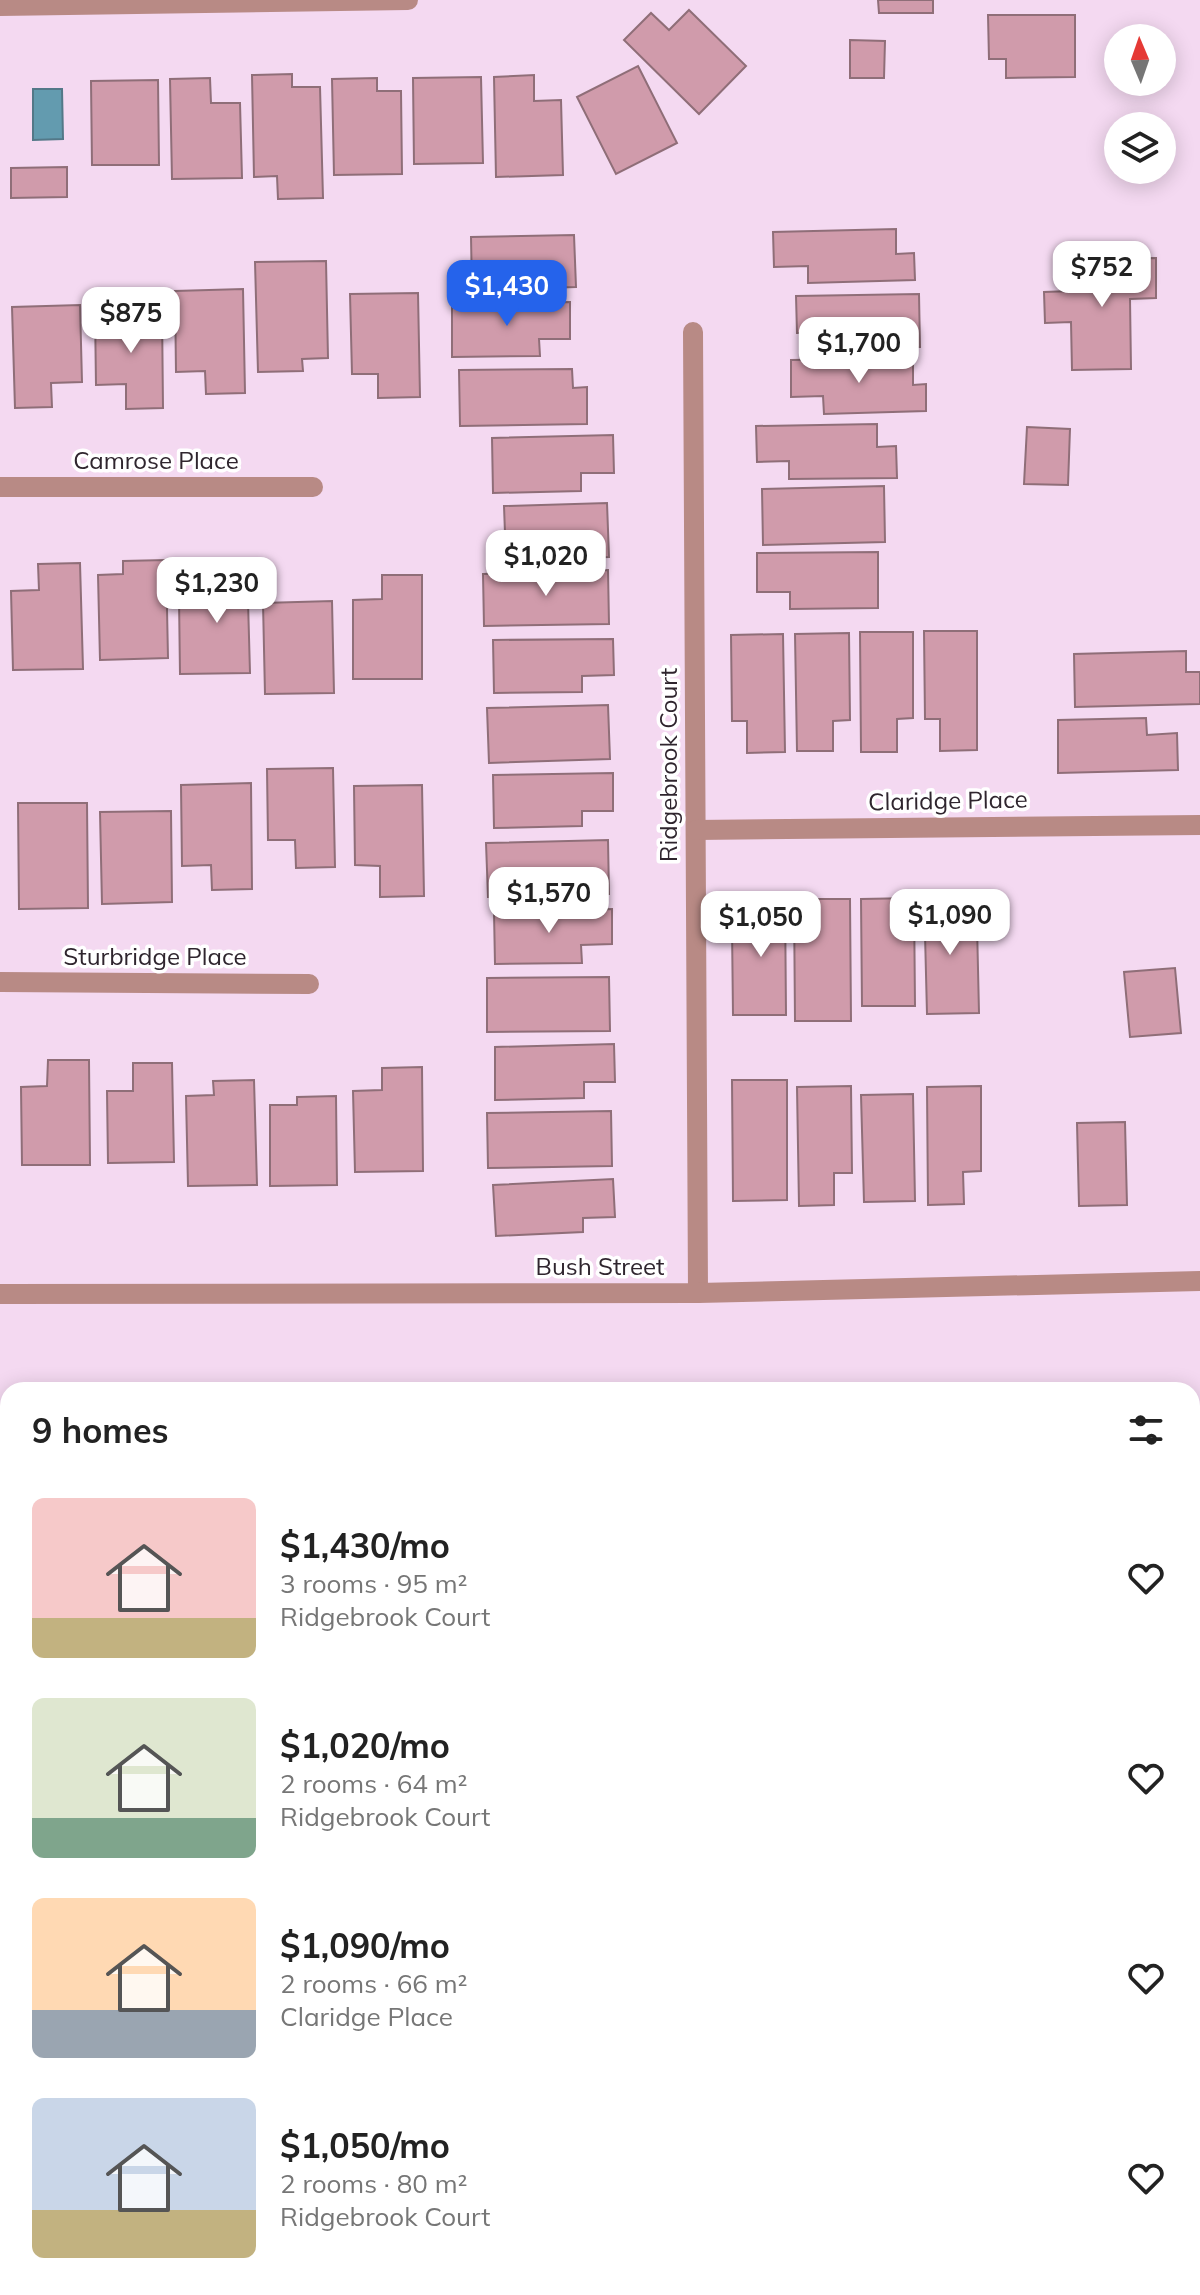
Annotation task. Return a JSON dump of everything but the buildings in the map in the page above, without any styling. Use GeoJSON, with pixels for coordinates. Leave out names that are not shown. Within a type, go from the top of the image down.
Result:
{"type":"FeatureCollection","features":[{"type":"Feature","properties":{"kind":"street"},"geometry":{"type":"LineString","coordinates":[[0,6],[408,0]]}},
{"type":"Feature","properties":{"kind":"street","name":"Ridgebrook Court"},"geometry":{"type":"LineString","coordinates":[[693,332],[698,1293]]}},
{"type":"Feature","properties":{"kind":"street","name":"Camrose Place"},"geometry":{"type":"LineString","coordinates":[[0,487],[313,487]]}},
{"type":"Feature","properties":{"kind":"street","name":"Claridge Place"},"geometry":{"type":"LineString","coordinates":[[696,830],[1200,825]]}},
{"type":"Feature","properties":{"kind":"street","name":"Sturbridge Place"},"geometry":{"type":"LineString","coordinates":[[0,982],[309,984]]}},
{"type":"Feature","properties":{"kind":"street","name":"Bush Street"},"geometry":{"type":"LineString","coordinates":[[0,1294],[698,1293],[1200,1281]]}},
{"type":"Feature","properties":{"kind":"water"},"geometry":{"type":"Polygon","coordinates":[[[33,89],[62,89],[63,139],[33,140],[33,89]]]}}]}
